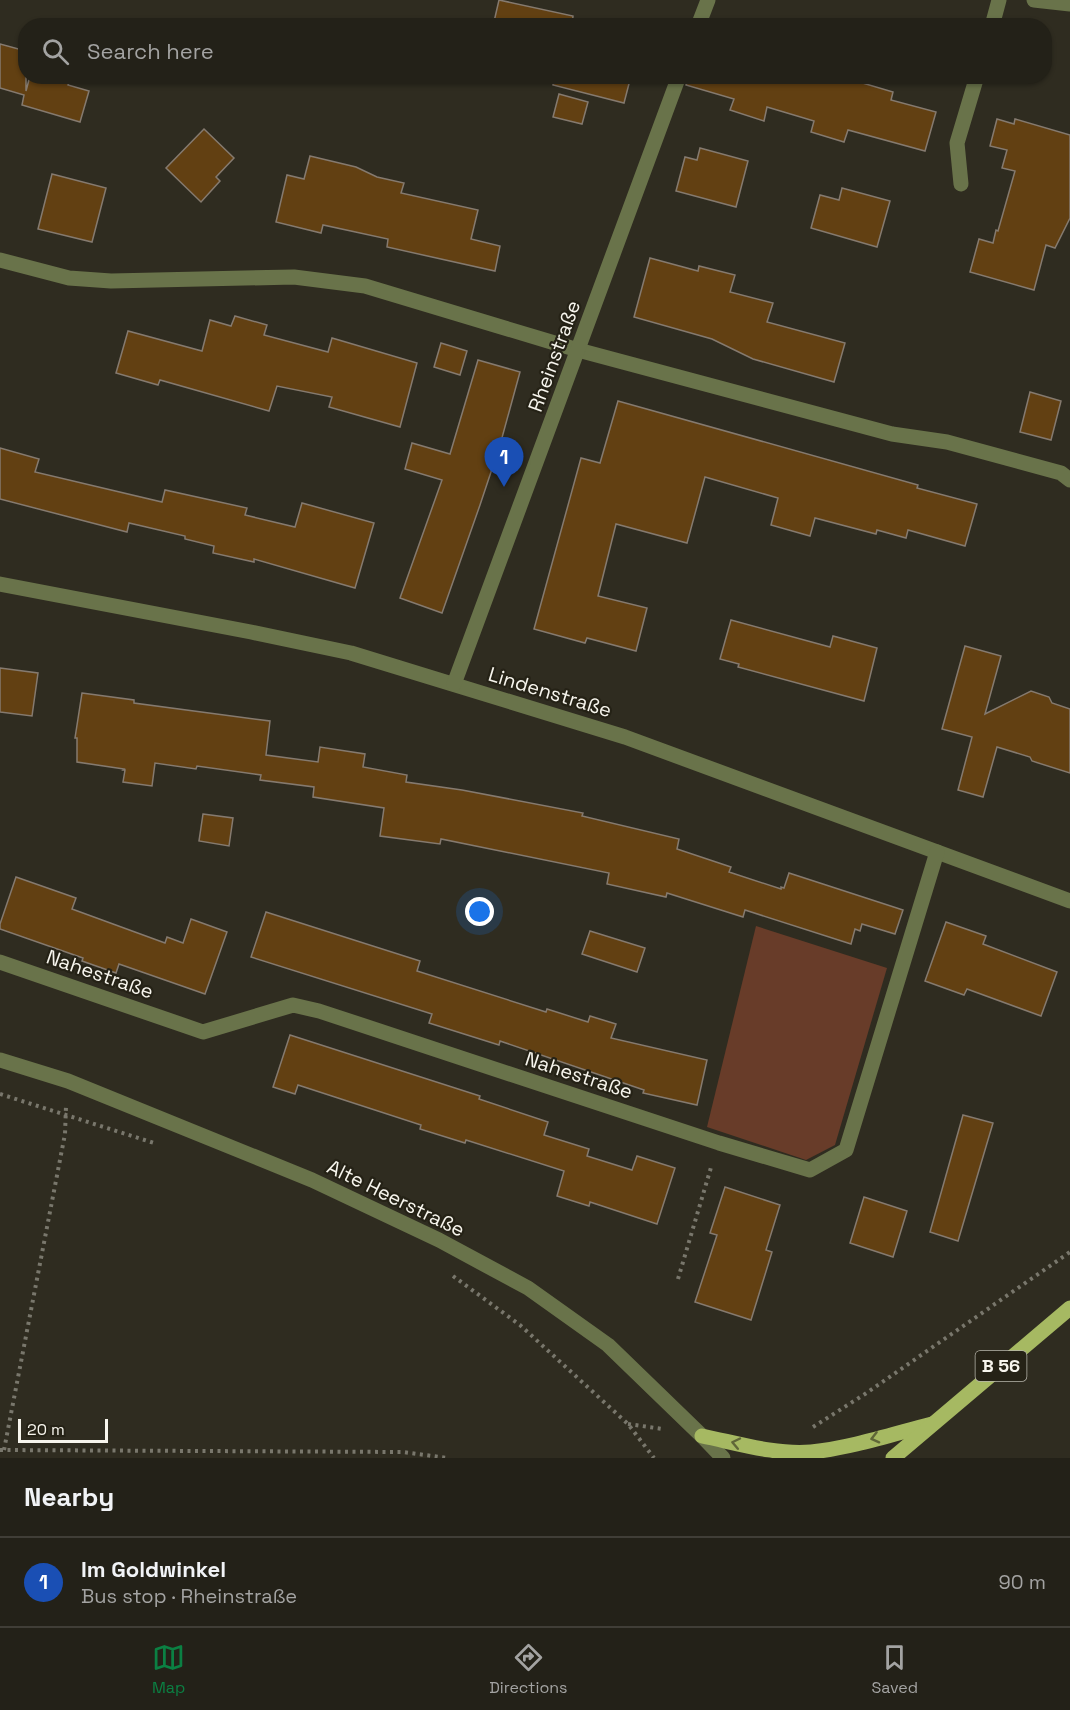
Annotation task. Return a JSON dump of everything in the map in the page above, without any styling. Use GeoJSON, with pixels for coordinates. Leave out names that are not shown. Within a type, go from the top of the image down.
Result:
{"type":"FeatureCollection","features":[{"type":"Feature","properties":{"kind":"main road","name":"B 56"},"geometry":{"type":"LineString","coordinates":[[893,1458],[1070,1308]]}},
{"type":"Feature","properties":{"kind":"main road"},"geometry":{"type":"LineString","coordinates":[[702,1436],[762,1448],[810,1452],[932,1424]]}},
{"type":"Feature","properties":{"kind":"street"},"geometry":{"type":"LineString","coordinates":[[701,18],[708,0]]}},
{"type":"Feature","properties":{"kind":"street"},"geometry":{"type":"LineString","coordinates":[[994,18],[999,0]]}},
{"type":"Feature","properties":{"kind":"street"},"geometry":{"type":"LineString","coordinates":[[1034,0],[1070,4]]}},
{"type":"Feature","properties":{"kind":"street","name":"Rheinstraße"},"geometry":{"type":"LineString","coordinates":[[454,684],[677,84]]}},
{"type":"Feature","properties":{"kind":"street"},"geometry":{"type":"LineString","coordinates":[[961,184],[957,143],[975,84]]}},
{"type":"Feature","properties":{"kind":"street"},"geometry":{"type":"LineString","coordinates":[[0,260],[80,279],[111,281],[294,277],[365,286],[578,350],[892,434],[947,442],[1061,473],[1070,480]]}},
{"type":"Feature","properties":{"kind":"street","name":"Lindenstraße"},"geometry":{"type":"LineString","coordinates":[[0,584],[351,653],[625,737],[1070,901]]}},
{"type":"Feature","properties":{"kind":"street","name":"Nahestraße"},"geometry":{"type":"LineString","coordinates":[[0,962],[203,1032],[293,1005],[319,1011],[718,1143],[810,1170],[846,1150],[937,852]]}},
{"type":"Feature","properties":{"kind":"street","name":"Alte Heerstraße"},"geometry":{"type":"LineString","coordinates":[[0,1060],[68,1081],[312,1180],[439,1240],[528,1288],[608,1345],[723,1458]]}},
{"type":"Feature","properties":{"kind":"path"},"geometry":{"type":"LineString","coordinates":[[68,1081],[65,1134],[2,1450],[403,1452],[447,1458]]}},
{"type":"Feature","properties":{"kind":"path"},"geometry":{"type":"LineString","coordinates":[[0,1094],[163,1146]]}},
{"type":"Feature","properties":{"kind":"path"},"geometry":{"type":"LineString","coordinates":[[678,1279],[718,1143]]}},
{"type":"Feature","properties":{"kind":"path"},"geometry":{"type":"LineString","coordinates":[[810,1452],[808,1430],[865,1394],[1070,1252]]}},
{"type":"Feature","properties":{"kind":"path"},"geometry":{"type":"LineString","coordinates":[[449,1273],[520,1325],[628,1424],[654,1458]]}},
{"type":"Feature","properties":{"kind":"shaded area"},"geometry":{"type":"Polygon","coordinates":[[[756,926],[887,968],[835,1145],[806,1160],[707,1127],[756,926]]]}},
{"type":"Feature","properties":{"kind":"building"},"geometry":{"type":"Polygon","coordinates":[[[499,0],[573,16],[573,18],[495,18],[499,0]]]}},
{"type":"Feature","properties":{"kind":"building"},"geometry":{"type":"Polygon","coordinates":[[[0,44],[18,49],[18,84],[26,84],[26,91],[28,84],[68,84],[89,91],[80,122],[22,105],[24,95],[0,88],[0,44]]]}},
{"type":"Feature","properties":{"kind":"building"},"geometry":{"type":"Polygon","coordinates":[[[553,84],[629,84],[624,103],[553,84]]]}},
{"type":"Feature","properties":{"kind":"building"},"geometry":{"type":"Polygon","coordinates":[[[866,84],[893,92],[891,100],[936,112],[925,151],[848,130],[844,142],[811,132],[814,121],[767,107],[764,121],[730,110],[734,99],[686,85],[866,84]]]}},
{"type":"Feature","properties":{"kind":"building"},"geometry":{"type":"Polygon","coordinates":[[[559,94],[588,102],[582,124],[553,117],[559,94]]]}},
{"type":"Feature","properties":{"kind":"building"},"geometry":{"type":"Polygon","coordinates":[[[997,119],[1014,124],[1015,119],[1070,135],[1070,218],[1055,248],[1046,245],[1034,290],[970,272],[979,239],[993,243],[1015,171],[1002,168],[1007,150],[990,146],[997,119]]]}},
{"type":"Feature","properties":{"kind":"building"},"geometry":{"type":"Polygon","coordinates":[[[204,129],[234,158],[216,177],[220,181],[201,202],[166,168],[204,129]]]}},
{"type":"Feature","properties":{"kind":"building"},"geometry":{"type":"Polygon","coordinates":[[[700,148],[748,161],[736,207],[676,191],[685,157],[697,160],[700,148]]]}},
{"type":"Feature","properties":{"kind":"building"},"geometry":{"type":"Polygon","coordinates":[[[310,156],[356,167],[377,177],[404,183],[401,193],[478,210],[471,239],[500,246],[495,271],[387,247],[388,239],[323,225],[321,233],[276,222],[287,175],[304,179],[310,156]]]}},
{"type":"Feature","properties":{"kind":"building"},"geometry":{"type":"Polygon","coordinates":[[[52,174],[106,188],[92,242],[38,229],[52,174]]]}},
{"type":"Feature","properties":{"kind":"building"},"geometry":{"type":"Polygon","coordinates":[[[842,188],[890,201],[877,247],[811,228],[820,195],[839,200],[842,188]]]}},
{"type":"Feature","properties":{"kind":"building"},"geometry":{"type":"Polygon","coordinates":[[[650,258],[698,271],[699,266],[735,275],[730,292],[773,303],[767,322],[845,343],[834,382],[753,359],[712,339],[634,317],[650,258]]]}},
{"type":"Feature","properties":{"kind":"building"},"geometry":{"type":"Polygon","coordinates":[[[235,316],[267,325],[264,335],[328,352],[332,338],[417,363],[400,427],[329,407],[332,397],[277,386],[269,411],[160,380],[158,385],[116,373],[128,331],[202,351],[210,320],[231,326],[235,316]]]}},
{"type":"Feature","properties":{"kind":"building"},"geometry":{"type":"Polygon","coordinates":[[[441,343],[467,351],[460,375],[434,367],[441,343]]]}},
{"type":"Feature","properties":{"kind":"building"},"geometry":{"type":"Polygon","coordinates":[[[478,360],[520,372],[500,445],[442,613],[400,598],[442,480],[405,469],[412,443],[450,454],[478,360]]]}},
{"type":"Feature","properties":{"kind":"building"},"geometry":{"type":"Polygon","coordinates":[[[1030,392],[1061,401],[1051,440],[1020,432],[1030,392]]]}},
{"type":"Feature","properties":{"kind":"building"},"geometry":{"type":"Polygon","coordinates":[[[618,401],[918,485],[917,488],[977,504],[965,546],[908,530],[906,538],[877,530],[876,534],[815,518],[810,536],[771,525],[778,498],[705,477],[687,543],[616,524],[598,596],[647,608],[636,651],[587,638],[585,643],[534,629],[581,458],[600,463],[618,401]]]}},
{"type":"Feature","properties":{"kind":"building"},"geometry":{"type":"Polygon","coordinates":[[[0,448],[39,459],[35,472],[162,502],[165,490],[247,508],[245,515],[295,527],[302,503],[374,523],[355,588],[254,559],[254,562],[213,553],[214,546],[185,539],[185,536],[129,523],[127,532],[0,499],[0,448]]]}},
{"type":"Feature","properties":{"kind":"building"},"geometry":{"type":"Polygon","coordinates":[[[731,620],[830,647],[833,636],[877,648],[864,701],[738,667],[739,664],[720,659],[731,620]]]}},
{"type":"Feature","properties":{"kind":"building"},"geometry":{"type":"Polygon","coordinates":[[[965,646],[1001,656],[985,714],[1031,691],[1049,697],[1052,703],[1070,709],[1070,773],[997,747],[983,797],[958,790],[972,737],[942,729],[965,646]]]}},
{"type":"Feature","properties":{"kind":"building"},"geometry":{"type":"Polygon","coordinates":[[[0,668],[38,673],[32,716],[0,712],[0,668]]]}},
{"type":"Feature","properties":{"kind":"building"},"geometry":{"type":"Polygon","coordinates":[[[82,693],[134,700],[134,703],[270,721],[266,755],[318,762],[320,747],[365,754],[363,767],[407,775],[406,782],[583,813],[582,816],[679,839],[677,849],[731,867],[729,872],[781,889],[781,887],[784,888],[789,873],[903,910],[895,934],[862,924],[860,931],[855,929],[851,944],[745,910],[743,917],[667,893],[666,897],[607,884],[609,873],[441,839],[440,844],[380,836],[384,808],[313,797],[314,787],[260,780],[261,775],[155,763],[152,786],[123,782],[124,769],[77,762],[77,738],[75,738],[82,693]]]}},
{"type":"Feature","properties":{"kind":"building"},"geometry":{"type":"Polygon","coordinates":[[[203,814],[233,818],[229,846],[199,841],[203,814]]]}},
{"type":"Feature","properties":{"kind":"building"},"geometry":{"type":"Polygon","coordinates":[[[16,877],[76,898],[72,909],[165,943],[167,937],[183,943],[191,919],[227,932],[205,994],[119,964],[116,973],[82,961],[83,958],[0,929],[16,877]]]}},
{"type":"Feature","properties":{"kind":"building"},"geometry":{"type":"Polygon","coordinates":[[[266,912],[420,961],[417,971],[546,1012],[547,1009],[588,1022],[590,1016],[616,1024],[611,1038],[707,1060],[697,1105],[643,1093],[644,1090],[500,1041],[499,1045],[429,1023],[432,1014],[251,957],[266,912]]]}},
{"type":"Feature","properties":{"kind":"building"},"geometry":{"type":"Polygon","coordinates":[[[946,922],[986,936],[983,944],[1057,972],[1041,1016],[967,989],[964,995],[925,981],[946,922]]]}},
{"type":"Feature","properties":{"kind":"building"},"geometry":{"type":"Polygon","coordinates":[[[590,931],[645,948],[637,972],[582,954],[590,931]]]}},
{"type":"Feature","properties":{"kind":"building"},"geometry":{"type":"Polygon","coordinates":[[[290,1035],[480,1096],[479,1099],[548,1122],[544,1135],[589,1149],[587,1156],[632,1170],[637,1156],[675,1168],[657,1224],[590,1202],[589,1206],[557,1196],[564,1171],[466,1140],[465,1143],[420,1129],[421,1125],[298,1085],[295,1094],[273,1087],[290,1035]]]}},
{"type":"Feature","properties":{"kind":"building"},"geometry":{"type":"Polygon","coordinates":[[[963,1115],[993,1123],[958,1241],[930,1232],[963,1115]]]}},
{"type":"Feature","properties":{"kind":"building"},"geometry":{"type":"Polygon","coordinates":[[[725,1187],[780,1205],[766,1250],[772,1252],[751,1320],[695,1302],[717,1235],[710,1233],[725,1187]]]}},
{"type":"Feature","properties":{"kind":"building"},"geometry":{"type":"Polygon","coordinates":[[[864,1197],[907,1211],[893,1257],[850,1243],[864,1197]]]}},
{"type":"Feature","properties":{"kind":"place","name":"Im Goldwinkel"},"geometry":{"type":"Point","coordinates":[504,487]}}]}
